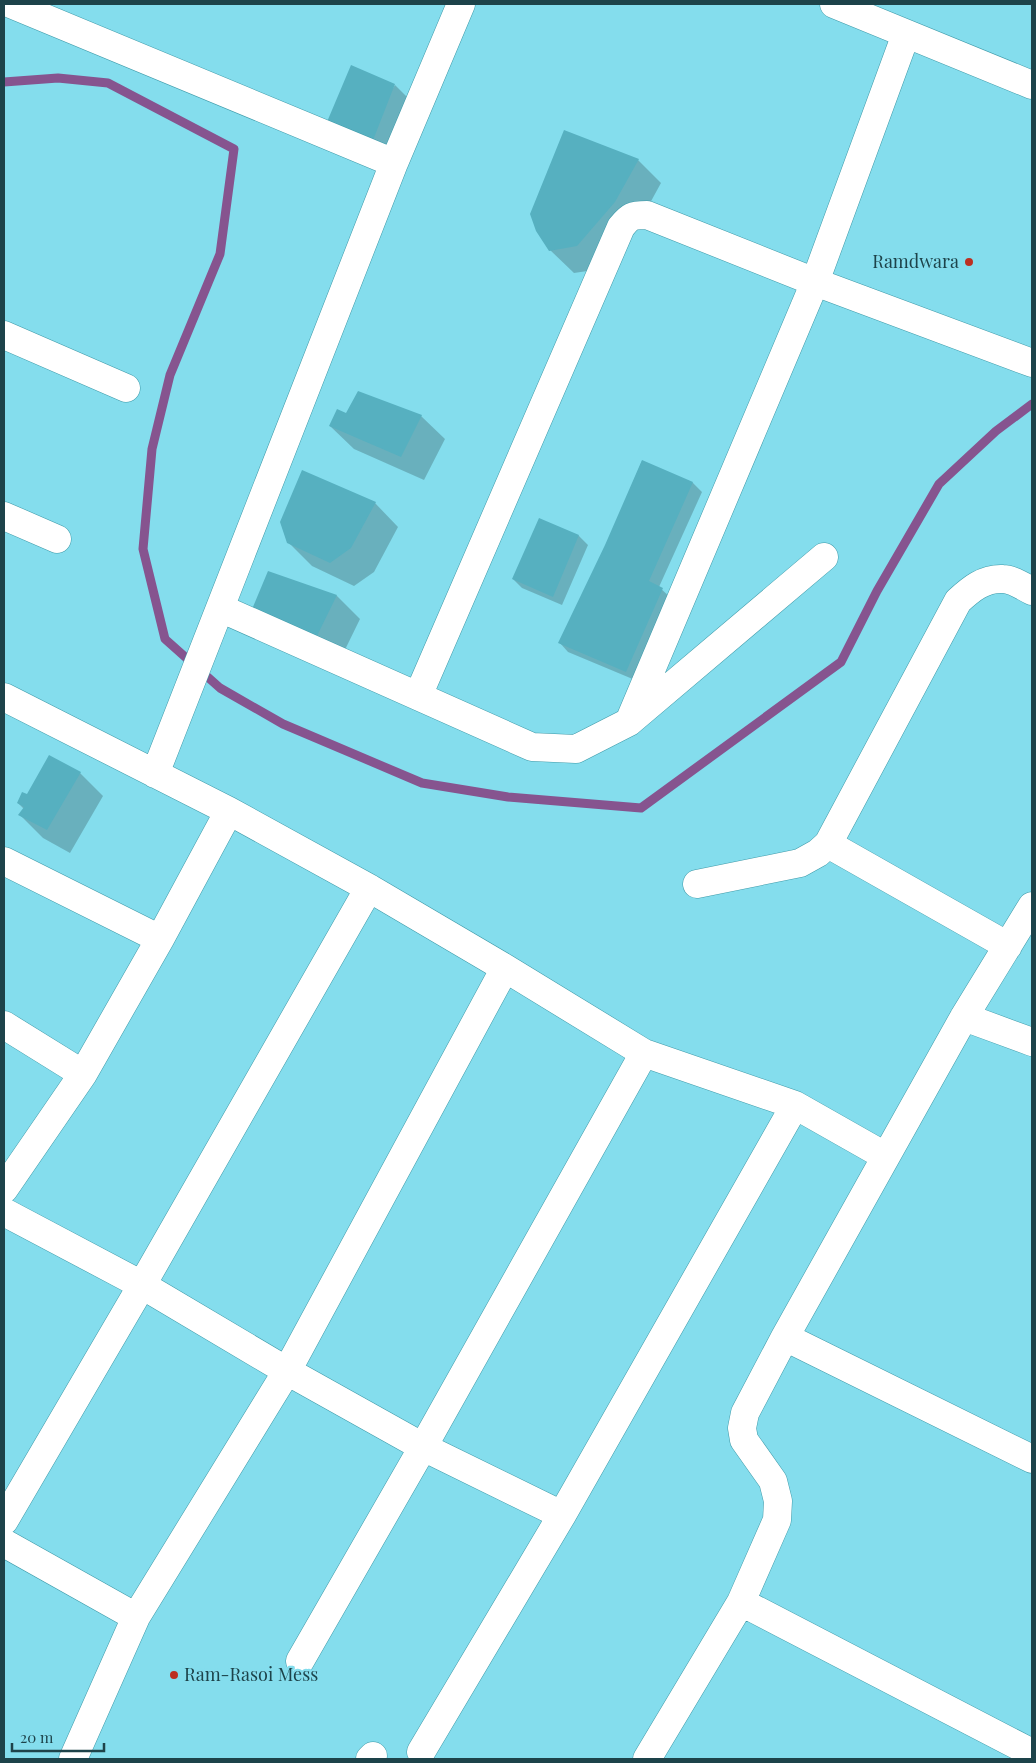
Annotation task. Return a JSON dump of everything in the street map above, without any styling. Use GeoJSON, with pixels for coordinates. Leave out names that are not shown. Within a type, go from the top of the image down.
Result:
{"type":"FeatureCollection","features":[{"type":"Feature","properties":{"kind":"street"},"geometry":{"type":"LineString","coordinates":[[11,4],[394,163]]}},
{"type":"Feature","properties":{"kind":"street"},"geometry":{"type":"LineString","coordinates":[[156,774],[394,163],[461,4]]}},
{"type":"Feature","properties":{"kind":"street"},"geometry":{"type":"LineString","coordinates":[[844,6],[906,34],[1032,85]]}},
{"type":"Feature","properties":{"kind":"street"},"geometry":{"type":"LineString","coordinates":[[629,722],[815,282],[906,34]]}},
{"type":"Feature","properties":{"kind":"street"},"geometry":{"type":"LineString","coordinates":[[418,696],[617,236],[628,218],[634,215],[647,215],[815,282],[1032,363]]}},
{"type":"Feature","properties":{"kind":"street"},"geometry":{"type":"LineString","coordinates":[[4,335],[126,388]]}},
{"type":"Feature","properties":{"kind":"street"},"geometry":{"type":"LineString","coordinates":[[4,516],[57,539]]}},
{"type":"Feature","properties":{"kind":"street"},"geometry":{"type":"LineString","coordinates":[[220,608],[532,747],[576,749],[629,722],[824,557]]}},
{"type":"Feature","properties":{"kind":"street"},"geometry":{"type":"LineString","coordinates":[[697,884],[800,863],[818,854],[828,844],[958,601],[972,588],[985,581],[1004,578],[1032,591]]}},
{"type":"Feature","properties":{"kind":"street"},"geometry":{"type":"LineString","coordinates":[[4,697],[229,811],[369,888],[644,1053],[794,1105],[885,1156]]}},
{"type":"Feature","properties":{"kind":"street"},"geometry":{"type":"LineString","coordinates":[[4,1190],[83,1074],[160,939],[229,811]]}},
{"type":"Feature","properties":{"kind":"street"},"geometry":{"type":"LineString","coordinates":[[828,844],[1008,946]]}},
{"type":"Feature","properties":{"kind":"street"},"geometry":{"type":"LineString","coordinates":[[4,860],[160,939]]}},
{"type":"Feature","properties":{"kind":"street"},"geometry":{"type":"LineString","coordinates":[[4,1521],[142,1285],[369,888]]}},
{"type":"Feature","properties":{"kind":"street"},"geometry":{"type":"LineString","coordinates":[[647,1759],[741,1602],[777,1520],[778,1500],[773,1481],[744,1440],[742,1428],[745,1413],[784,1337],[885,1156],[964,1017],[1032,906]]}},
{"type":"Feature","properties":{"kind":"street"},"geometry":{"type":"LineString","coordinates":[[73,1759],[136,1617],[287,1371],[505,968]]}},
{"type":"Feature","properties":{"kind":"street"},"geometry":{"type":"LineString","coordinates":[[964,1017],[1032,1042]]}},
{"type":"Feature","properties":{"kind":"street"},"geometry":{"type":"LineString","coordinates":[[4,1025],[83,1074]]}},
{"type":"Feature","properties":{"kind":"street"},"geometry":{"type":"LineString","coordinates":[[300,1661],[423,1447],[644,1053]]}},
{"type":"Feature","properties":{"kind":"street"},"geometry":{"type":"LineString","coordinates":[[421,1752],[562,1515],[794,1105]]}},
{"type":"Feature","properties":{"kind":"street"},"geometry":{"type":"LineString","coordinates":[[4,1212],[142,1285],[287,1371],[423,1447],[562,1515]]}},
{"type":"Feature","properties":{"kind":"street"},"geometry":{"type":"LineString","coordinates":[[784,1337],[1032,1459]]}},
{"type":"Feature","properties":{"kind":"street"},"geometry":{"type":"LineString","coordinates":[[4,1543],[136,1617]]}},
{"type":"Feature","properties":{"kind":"street"},"geometry":{"type":"LineString","coordinates":[[741,1602],[1032,1753]]}},
{"type":"Feature","properties":{"kind":"building"},"geometry":{"type":"Polygon","coordinates":[[[351,65],[395,84],[370,148],[324,129],[351,65]]]}},
{"type":"Feature","properties":{"kind":"building"},"geometry":{"type":"Polygon","coordinates":[[[564,130],[639,159],[615,202],[577,246],[549,251],[536,231],[530,214],[564,130]]]}},
{"type":"Feature","properties":{"kind":"building"},"geometry":{"type":"Polygon","coordinates":[[[358,391],[422,415],[401,457],[329,426],[337,409],[346,413],[358,391]]]}},
{"type":"Feature","properties":{"kind":"building"},"geometry":{"type":"Polygon","coordinates":[[[642,460],[693,482],[649,581],[663,588],[626,672],[558,643],[605,545],[642,460]]]}},
{"type":"Feature","properties":{"kind":"building"},"geometry":{"type":"Polygon","coordinates":[[[302,470],[376,502],[351,548],[330,563],[287,543],[280,522],[302,470]]]}},
{"type":"Feature","properties":{"kind":"building"},"geometry":{"type":"Polygon","coordinates":[[[539,518],[579,535],[553,597],[512,579],[539,518]]]}},
{"type":"Feature","properties":{"kind":"building"},"geometry":{"type":"Polygon","coordinates":[[[268,571],[337,595],[316,638],[250,614],[268,571]]]}},
{"type":"Feature","properties":{"kind":"building"},"geometry":{"type":"Polygon","coordinates":[[[49,755],[81,772],[47,830],[18,815],[24,807],[17,803],[22,792],[27,794],[49,755]]]}},
{"type":"Feature","properties":{"kind":"waterway"},"geometry":{"type":"LineString","coordinates":[[4,82],[58,78],[108,83],[234,149],[220,254],[170,375],[152,449],[143,549],[165,639],[220,688],[283,724],[422,783],[508,797],[641,808],[841,662],[877,591],[939,484],[996,431],[1032,404]]}},
{"type":"Feature","properties":{"kind":"place","name":"Ramdwara"},"geometry":{"type":"Point","coordinates":[969,262]}},
{"type":"Feature","properties":{"kind":"place","name":"Ram-Rasoi Mess"},"geometry":{"type":"Point","coordinates":[174,1675]}}]}
